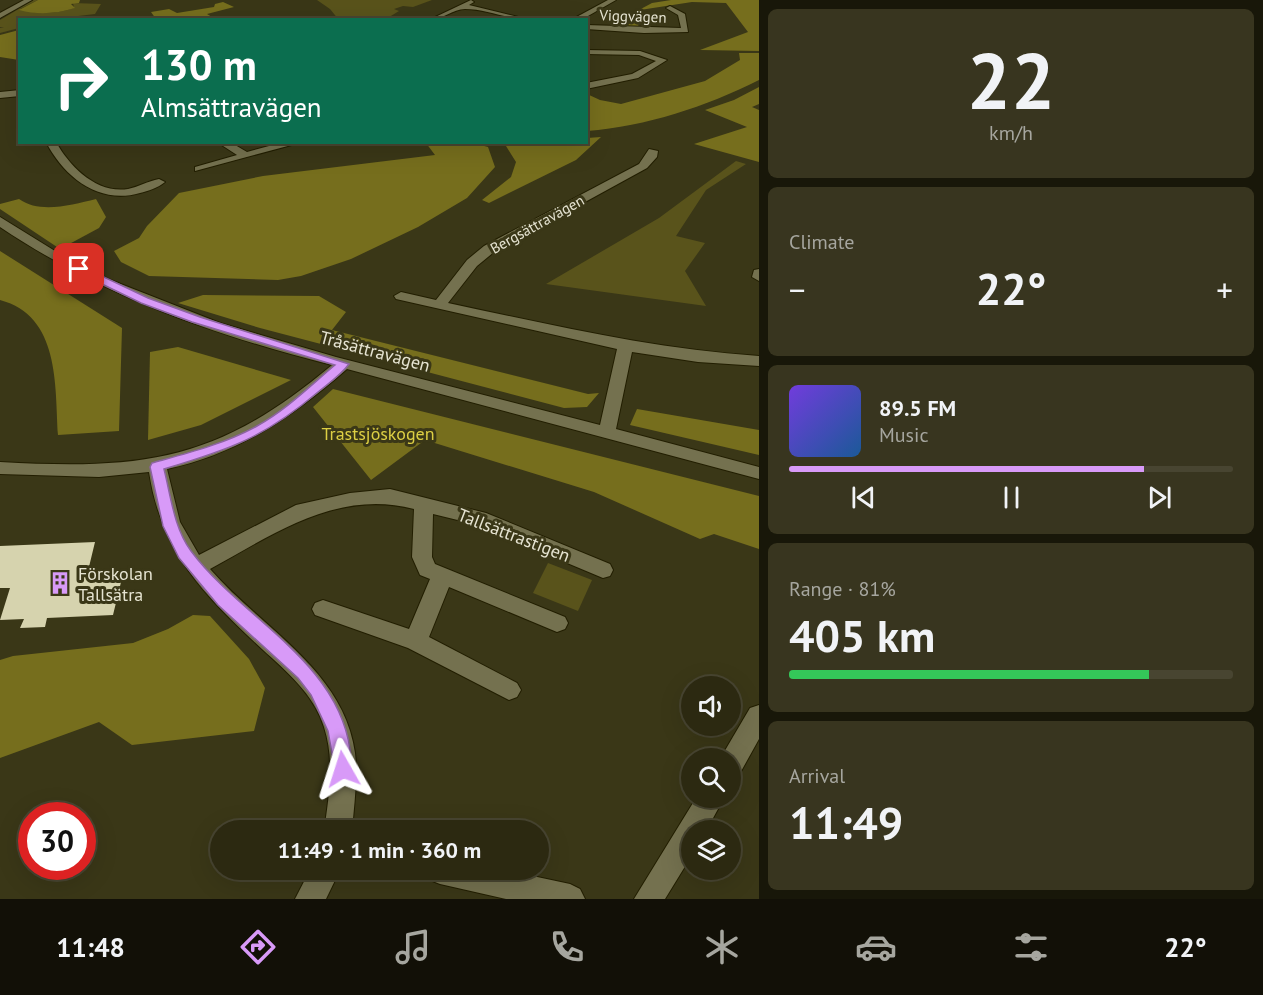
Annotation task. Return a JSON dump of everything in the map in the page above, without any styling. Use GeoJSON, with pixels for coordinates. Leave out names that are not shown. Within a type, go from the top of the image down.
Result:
{"type":"FeatureCollection","features":[{"type":"Feature","properties":{"kind":"street"},"geometry":{"type":"LineString","coordinates":[[0,16],[29,0]]}},
{"type":"Feature","properties":{"kind":"street"},"geometry":{"type":"LineString","coordinates":[[436,18],[477,0]]}},
{"type":"Feature","properties":{"kind":"street","name":"Viggvägen"},"geometry":{"type":"LineString","coordinates":[[578,18],[613,0]]}},
{"type":"Feature","properties":{"kind":"street"},"geometry":{"type":"LineString","coordinates":[[462,6],[522,18]]}},
{"type":"Feature","properties":{"kind":"street"},"geometry":{"type":"LineString","coordinates":[[0,9],[13,8]]}},
{"type":"Feature","properties":{"kind":"street","name":"Viggvägen"},"geometry":{"type":"LineString","coordinates":[[588,27],[644,31],[685,30],[681,14],[670,8]]}},
{"type":"Feature","properties":{"kind":"street"},"geometry":{"type":"LineString","coordinates":[[588,52],[640,53],[663,60],[635,76],[588,86]]}},
{"type":"Feature","properties":{"kind":"street"},"geometry":{"type":"LineString","coordinates":[[0,94],[18,93]]}},
{"type":"Feature","properties":{"kind":"street"},"geometry":{"type":"LineString","coordinates":[[52,144],[68,166],[81,177],[116,194],[133,192],[159,182]]}},
{"type":"Feature","properties":{"kind":"street"},"geometry":{"type":"LineString","coordinates":[[225,144],[243,155]]}},
{"type":"Feature","properties":{"kind":"street"},"geometry":{"type":"LineString","coordinates":[[199,169],[243,155],[290,144]]}},
{"type":"Feature","properties":{"kind":"street","name":"Bergsättravägen"},"geometry":{"type":"LineString","coordinates":[[439,305],[479,256],[643,166],[652,157],[653,151]]}},
{"type":"Feature","properties":{"kind":"street","name":"Tråsättravägen"},"geometry":{"type":"LineString","coordinates":[[0,220],[60,260],[145,300],[235,332],[343,364],[759,472]]}},
{"type":"Feature","properties":{"kind":"street"},"geometry":{"type":"LineString","coordinates":[[401,296],[625,346],[698,357],[759,361]]}},
{"type":"Feature","properties":{"kind":"street"},"geometry":{"type":"LineString","coordinates":[[606,433],[625,346]]}},
{"type":"Feature","properties":{"kind":"street"},"geometry":{"type":"LineString","coordinates":[[0,468],[63,473],[157,467],[222,447],[262,429],[284,414],[343,364]]}},
{"type":"Feature","properties":{"kind":"street"},"geometry":{"type":"LineString","coordinates":[[157,467],[170,526],[195,567],[224,600],[304,673],[326,703],[338,731],[343,754],[339,820]]}},
{"type":"Feature","properties":{"kind":"street","name":"Tallsättrastigen"},"geometry":{"type":"LineString","coordinates":[[195,567],[303,510],[350,500],[390,496],[479,518],[603,570]]}},
{"type":"Feature","properties":{"kind":"street"},"geometry":{"type":"LineString","coordinates":[[424,504],[422,557],[427,570],[557,623]]}},
{"type":"Feature","properties":{"kind":"street"},"geometry":{"type":"LineString","coordinates":[[416,641],[442,577]]}},
{"type":"Feature","properties":{"kind":"street"},"geometry":{"type":"LineString","coordinates":[[323,609],[416,641],[509,690]]}},
{"type":"Feature","properties":{"kind":"street"},"geometry":{"type":"LineString","coordinates":[[740,748],[759,716]]}},
{"type":"Feature","properties":{"kind":"street"},"geometry":{"type":"LineString","coordinates":[[649,899],[705,808]]}},
{"type":"Feature","properties":{"kind":"street"},"geometry":{"type":"LineString","coordinates":[[310,899],[320,880]]}},
{"type":"Feature","properties":{"kind":"street"},"geometry":{"type":"LineString","coordinates":[[485,880],[570,899]]}},
{"type":"Feature","properties":{"kind":"shaded area"},"geometry":{"type":"Polygon","coordinates":[[[34,0],[38,0],[20,9],[47,13],[74,8],[73,3],[101,4],[95,14],[61,18],[18,18],[18,28],[0,33],[0,28],[4,28],[0,27],[0,20],[34,0]]]}},
{"type":"Feature","properties":{"kind":"shaded area"},"geometry":{"type":"Polygon","coordinates":[[[317,0],[432,0],[413,7],[403,6],[394,9],[399,11],[388,18],[337,18],[330,9],[317,0]]]}},
{"type":"Feature","properties":{"kind":"shaded area"},"geometry":{"type":"Polygon","coordinates":[[[736,161],[746,164],[706,190],[676,236],[705,243],[685,271],[706,306],[546,284],[659,218],[736,161]]]}},
{"type":"Feature","properties":{"kind":"shaded area"},"geometry":{"type":"Polygon","coordinates":[[[548,563],[592,580],[578,611],[533,593],[548,563]]]}},
{"type":"Feature","properties":{"kind":"green space"},"geometry":{"type":"Polygon","coordinates":[[[38,0],[80,0],[79,3],[71,4],[75,8],[60,12],[40,13],[19,10],[38,0]]]}},
{"type":"Feature","properties":{"kind":"green space"},"geometry":{"type":"Polygon","coordinates":[[[671,0],[759,0],[759,51],[700,50],[748,32],[726,3],[692,2],[640,10],[638,29],[627,29],[624,18],[652,3],[671,0]]]}},
{"type":"Feature","properties":{"kind":"green space"},"geometry":{"type":"Polygon","coordinates":[[[223,2],[234,7],[207,14],[212,17],[155,18],[151,12],[169,9],[177,13],[214,7],[215,4],[223,2]]]}},
{"type":"Feature","properties":{"kind":"green space"},"geometry":{"type":"Polygon","coordinates":[[[18,30],[18,60],[0,57],[0,35],[18,30]]]}},
{"type":"Feature","properties":{"kind":"green space"},"geometry":{"type":"Polygon","coordinates":[[[739,53],[759,53],[759,80],[718,99],[675,114],[632,125],[588,131],[588,94],[600,100],[621,104],[705,81],[740,60],[739,53]]]}},
{"type":"Feature","properties":{"kind":"green space"},"geometry":{"type":"Polygon","coordinates":[[[759,87],[759,104],[752,107],[759,110],[759,162],[694,144],[747,127],[705,110],[734,100],[759,87]]]}},
{"type":"Feature","properties":{"kind":"green space"},"geometry":{"type":"Polygon","coordinates":[[[601,137],[576,160],[489,203],[482,200],[511,177],[516,162],[506,146],[588,144],[588,138],[601,137]]]}},
{"type":"Feature","properties":{"kind":"green space"},"geometry":{"type":"Polygon","coordinates":[[[427,144],[477,144],[488,147],[495,167],[467,198],[418,227],[351,259],[301,276],[278,280],[149,276],[121,262],[114,251],[139,238],[147,226],[179,193],[263,176],[435,155],[427,144]]]}},
{"type":"Feature","properties":{"kind":"green space"},"geometry":{"type":"Polygon","coordinates":[[[19,199],[36,206],[56,207],[96,199],[106,217],[99,228],[60,249],[0,209],[0,204],[19,199]]]}},
{"type":"Feature","properties":{"kind":"green space"},"geometry":{"type":"Polygon","coordinates":[[[0,251],[122,328],[119,431],[58,435],[54,375],[50,355],[44,337],[34,321],[20,308],[0,300],[0,251]]]}},
{"type":"Feature","properties":{"kind":"green space"},"geometry":{"type":"Polygon","coordinates":[[[203,295],[319,296],[346,312],[332,330],[588,394],[599,393],[587,407],[564,408],[260,328],[178,303],[203,295]]]}},
{"type":"Feature","properties":{"kind":"green space"},"geometry":{"type":"Polygon","coordinates":[[[178,347],[291,380],[201,425],[148,440],[150,352],[178,347]]]}},
{"type":"Feature","properties":{"kind":"green space","name":"Trastsjöskogen"},"geometry":{"type":"Polygon","coordinates":[[[333,389],[759,496],[759,549],[714,534],[700,539],[594,492],[425,440],[371,480],[313,407],[333,389]]]}},
{"type":"Feature","properties":{"kind":"green space"},"geometry":{"type":"Polygon","coordinates":[[[637,409],[759,430],[759,455],[630,425],[637,409]]]}},
{"type":"Feature","properties":{"kind":"green space"},"geometry":{"type":"Polygon","coordinates":[[[193,615],[210,616],[249,659],[265,688],[254,731],[132,745],[99,722],[0,758],[0,660],[13,656],[133,643],[168,629],[193,615]]]}},
{"type":"Feature","properties":{"kind":"building","name":"Förskolan Tallsätra"},"geometry":{"type":"Polygon","coordinates":[[[95,542],[88,571],[92,571],[90,579],[122,578],[113,615],[47,618],[45,627],[20,628],[24,619],[0,620],[10,588],[0,588],[0,546],[95,542]]]}},
{"type":"Feature","properties":{"kind":"place","name":"Förskolan Tallsätra"},"geometry":{"type":"Point","coordinates":[60,583]}},
{"type":"Feature","properties":{"kind":"route"},"geometry":{"type":"LineString","coordinates":[[79,269],[145,300],[196,319],[255,339],[343,364],[284,414],[262,429],[222,447],[157,467],[158,481],[170,526],[185,554],[224,600],[304,673],[317,690],[326,703],[338,731],[343,754],[343,769]]}}]}
